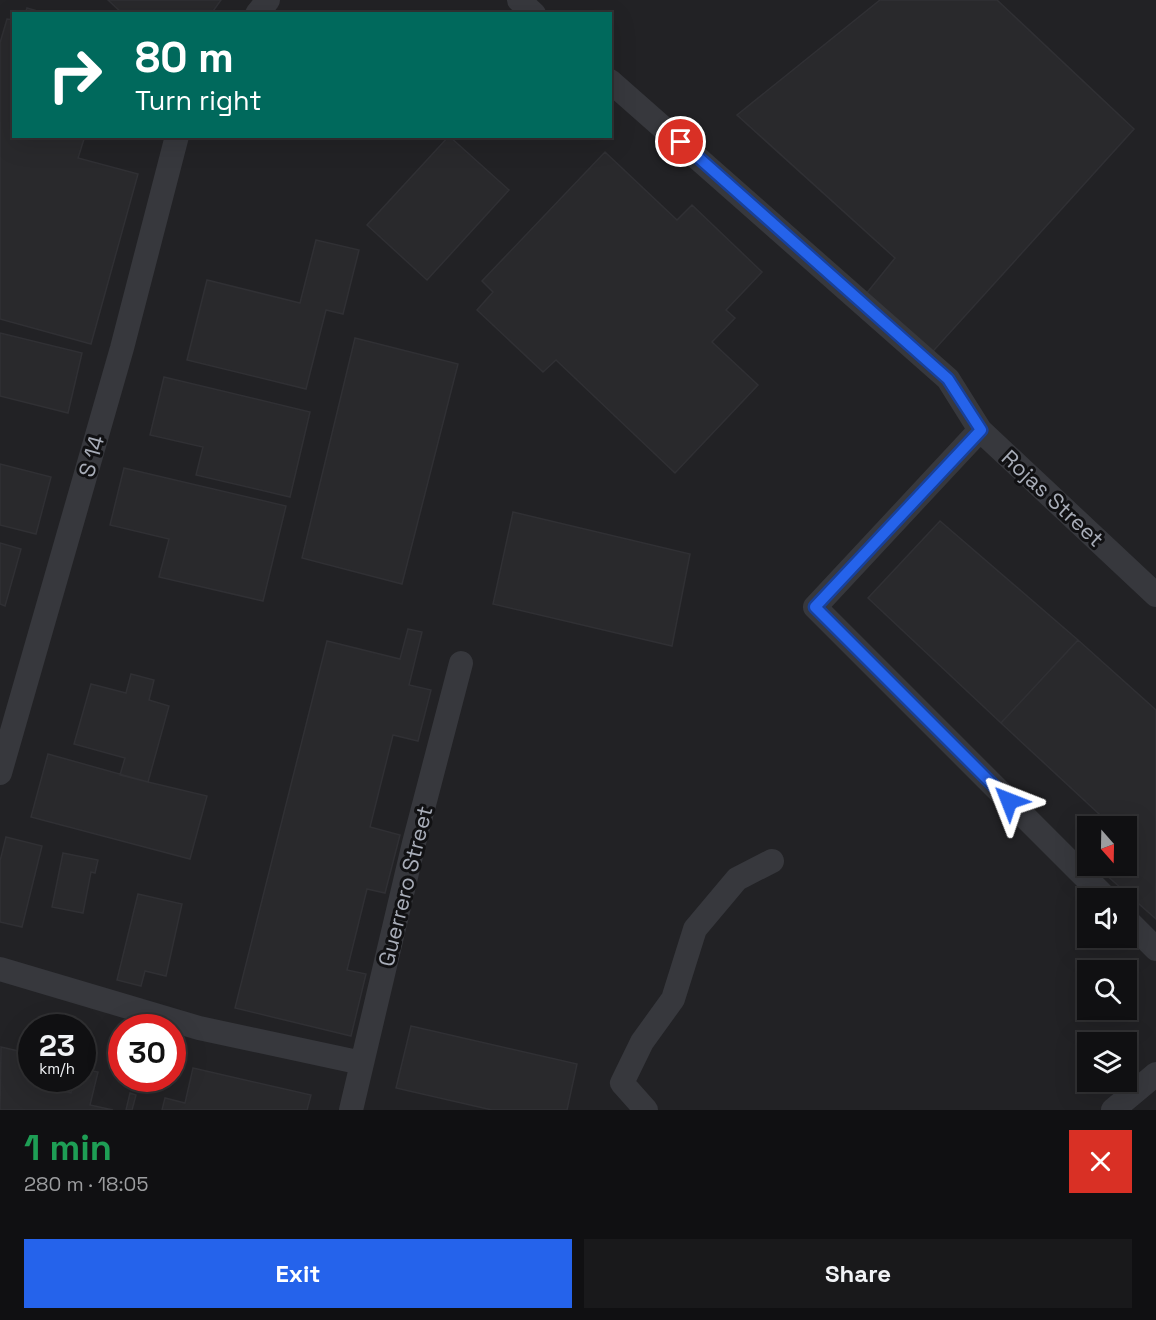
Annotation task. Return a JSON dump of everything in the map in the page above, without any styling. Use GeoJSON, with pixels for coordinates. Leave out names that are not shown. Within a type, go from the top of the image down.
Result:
{"type":"FeatureCollection","features":[{"type":"Feature","properties":{"kind":"street"},"geometry":{"type":"LineString","coordinates":[[259,12],[268,0]]}},
{"type":"Feature","properties":{"kind":"street"},"geometry":{"type":"LineString","coordinates":[[519,0],[532,12]]}},
{"type":"Feature","properties":{"kind":"street","name":"Rojas Street"},"geometry":{"type":"LineString","coordinates":[[612,83],[948,379],[981,430],[1156,595]]}},
{"type":"Feature","properties":{"kind":"street","name":"S 14"},"geometry":{"type":"LineString","coordinates":[[0,773],[122,348],[176,138]]}},
{"type":"Feature","properties":{"kind":"street"},"geometry":{"type":"LineString","coordinates":[[981,430],[815,607],[1096,888]]}},
{"type":"Feature","properties":{"kind":"street","name":"Guerrero Street"},"geometry":{"type":"LineString","coordinates":[[351,1110],[414,843],[461,663]]}},
{"type":"Feature","properties":{"kind":"street"},"geometry":{"type":"LineString","coordinates":[[646,1110],[622,1083],[642,1042],[673,999],[695,929],[737,879],[772,861]]}},
{"type":"Feature","properties":{"kind":"street"},"geometry":{"type":"LineString","coordinates":[[1137,930],[1156,949]]}},
{"type":"Feature","properties":{"kind":"street"},"geometry":{"type":"LineString","coordinates":[[0,969],[199,1028],[362,1063]]}},
{"type":"Feature","properties":{"kind":"street"},"geometry":{"type":"LineString","coordinates":[[1113,1110],[1156,1074]]}},
{"type":"Feature","properties":{"kind":"shaded area"},"geometry":{"type":"Polygon","coordinates":[[[0,0],[1156,0],[1156,1110],[0,1110],[0,0]]]}},
{"type":"Feature","properties":{"kind":"building"},"geometry":{"type":"Polygon","coordinates":[[[108,0],[221,0],[212,12],[121,12],[108,0]]]}},
{"type":"Feature","properties":{"kind":"building"},"geometry":{"type":"Polygon","coordinates":[[[880,0],[997,0],[1134,129],[926,359],[866,294],[895,258],[737,115],[880,0]]]}},
{"type":"Feature","properties":{"kind":"building"},"geometry":{"type":"Polygon","coordinates":[[[27,8],[41,12],[26,12],[27,8]]]}},
{"type":"Feature","properties":{"kind":"building"},"geometry":{"type":"Polygon","coordinates":[[[7,19],[12,20],[12,138],[84,138],[78,158],[138,174],[91,344],[0,319],[0,43],[7,19]]]}},
{"type":"Feature","properties":{"kind":"building"},"geometry":{"type":"Polygon","coordinates":[[[447,138],[451,138],[509,190],[427,280],[367,225],[447,138]]]}},
{"type":"Feature","properties":{"kind":"building"},"geometry":{"type":"Polygon","coordinates":[[[605,152],[677,220],[692,205],[762,272],[726,310],[735,318],[712,342],[758,385],[675,473],[556,360],[543,372],[477,310],[493,292],[482,281],[605,152]]]}},
{"type":"Feature","properties":{"kind":"building"},"geometry":{"type":"Polygon","coordinates":[[[316,240],[359,250],[343,314],[326,310],[306,389],[187,360],[207,280],[300,303],[316,240]]]}},
{"type":"Feature","properties":{"kind":"building"},"geometry":{"type":"Polygon","coordinates":[[[0,333],[82,353],[68,413],[0,396],[0,333]]]}},
{"type":"Feature","properties":{"kind":"building"},"geometry":{"type":"Polygon","coordinates":[[[355,338],[458,364],[402,584],[302,558],[355,338]]]}},
{"type":"Feature","properties":{"kind":"building"},"geometry":{"type":"Polygon","coordinates":[[[164,377],[310,412],[290,497],[196,475],[203,447],[150,435],[164,377]]]}},
{"type":"Feature","properties":{"kind":"building"},"geometry":{"type":"Polygon","coordinates":[[[0,464],[51,477],[36,534],[0,525],[0,464]]]}},
{"type":"Feature","properties":{"kind":"building"},"geometry":{"type":"Polygon","coordinates":[[[124,468],[286,506],[263,601],[159,577],[169,539],[110,525],[124,468]]]}},
{"type":"Feature","properties":{"kind":"building"},"geometry":{"type":"Polygon","coordinates":[[[513,512],[690,554],[672,646],[493,604],[513,512]]]}},
{"type":"Feature","properties":{"kind":"building"},"geometry":{"type":"Polygon","coordinates":[[[940,521],[1078,640],[1001,723],[868,598],[940,521]]]}},
{"type":"Feature","properties":{"kind":"building"},"geometry":{"type":"Polygon","coordinates":[[[0,543],[21,549],[5,606],[0,604],[0,543]]]}},
{"type":"Feature","properties":{"kind":"building"},"geometry":{"type":"Polygon","coordinates":[[[408,629],[422,632],[409,685],[431,690],[418,741],[393,735],[370,827],[400,835],[385,893],[367,889],[347,970],[366,974],[351,1036],[235,1008],[327,641],[400,659],[408,629]]]}},
{"type":"Feature","properties":{"kind":"building"},"geometry":{"type":"Polygon","coordinates":[[[1078,640],[1156,710],[1156,919],[1137,902],[1137,888],[1121,888],[1107,876],[1137,876],[1137,816],[1101,816],[1001,723],[1078,640]]]}},
{"type":"Feature","properties":{"kind":"building"},"geometry":{"type":"Polygon","coordinates":[[[131,674],[154,680],[149,700],[169,706],[148,782],[120,775],[125,758],[74,744],[91,684],[126,693],[131,674]]]}},
{"type":"Feature","properties":{"kind":"building"},"geometry":{"type":"Polygon","coordinates":[[[48,754],[207,796],[190,859],[31,817],[48,754]]]}},
{"type":"Feature","properties":{"kind":"building"},"geometry":{"type":"Polygon","coordinates":[[[6,837],[42,846],[22,927],[0,922],[0,861],[6,837]]]}},
{"type":"Feature","properties":{"kind":"building"},"geometry":{"type":"Polygon","coordinates":[[[63,853],[98,860],[95,873],[91,872],[83,913],[52,907],[63,853]]]}},
{"type":"Feature","properties":{"kind":"building"},"geometry":{"type":"Polygon","coordinates":[[[138,894],[182,904],[166,976],[145,971],[141,986],[117,980],[138,894]]]}},
{"type":"Feature","properties":{"kind":"building"},"geometry":{"type":"Polygon","coordinates":[[[411,1026],[577,1064],[567,1110],[492,1110],[396,1088],[411,1026]]]}},
{"type":"Feature","properties":{"kind":"building"},"geometry":{"type":"Polygon","coordinates":[[[1,1047],[18,1051],[18,1092],[93,1092],[90,1105],[113,1110],[0,1110],[1,1047]]]}},
{"type":"Feature","properties":{"kind":"building"},"geometry":{"type":"Polygon","coordinates":[[[193,1068],[311,1095],[307,1110],[162,1110],[165,1098],[185,1103],[193,1068]]]}},
{"type":"Feature","properties":{"kind":"building"},"geometry":{"type":"Polygon","coordinates":[[[130,1093],[136,1095],[132,1110],[126,1110],[130,1093]]]}},
{"type":"Feature","properties":{"kind":"route"},"geometry":{"type":"LineString","coordinates":[[681,142],[948,379],[981,430],[815,607],[1009,801]]}}]}
